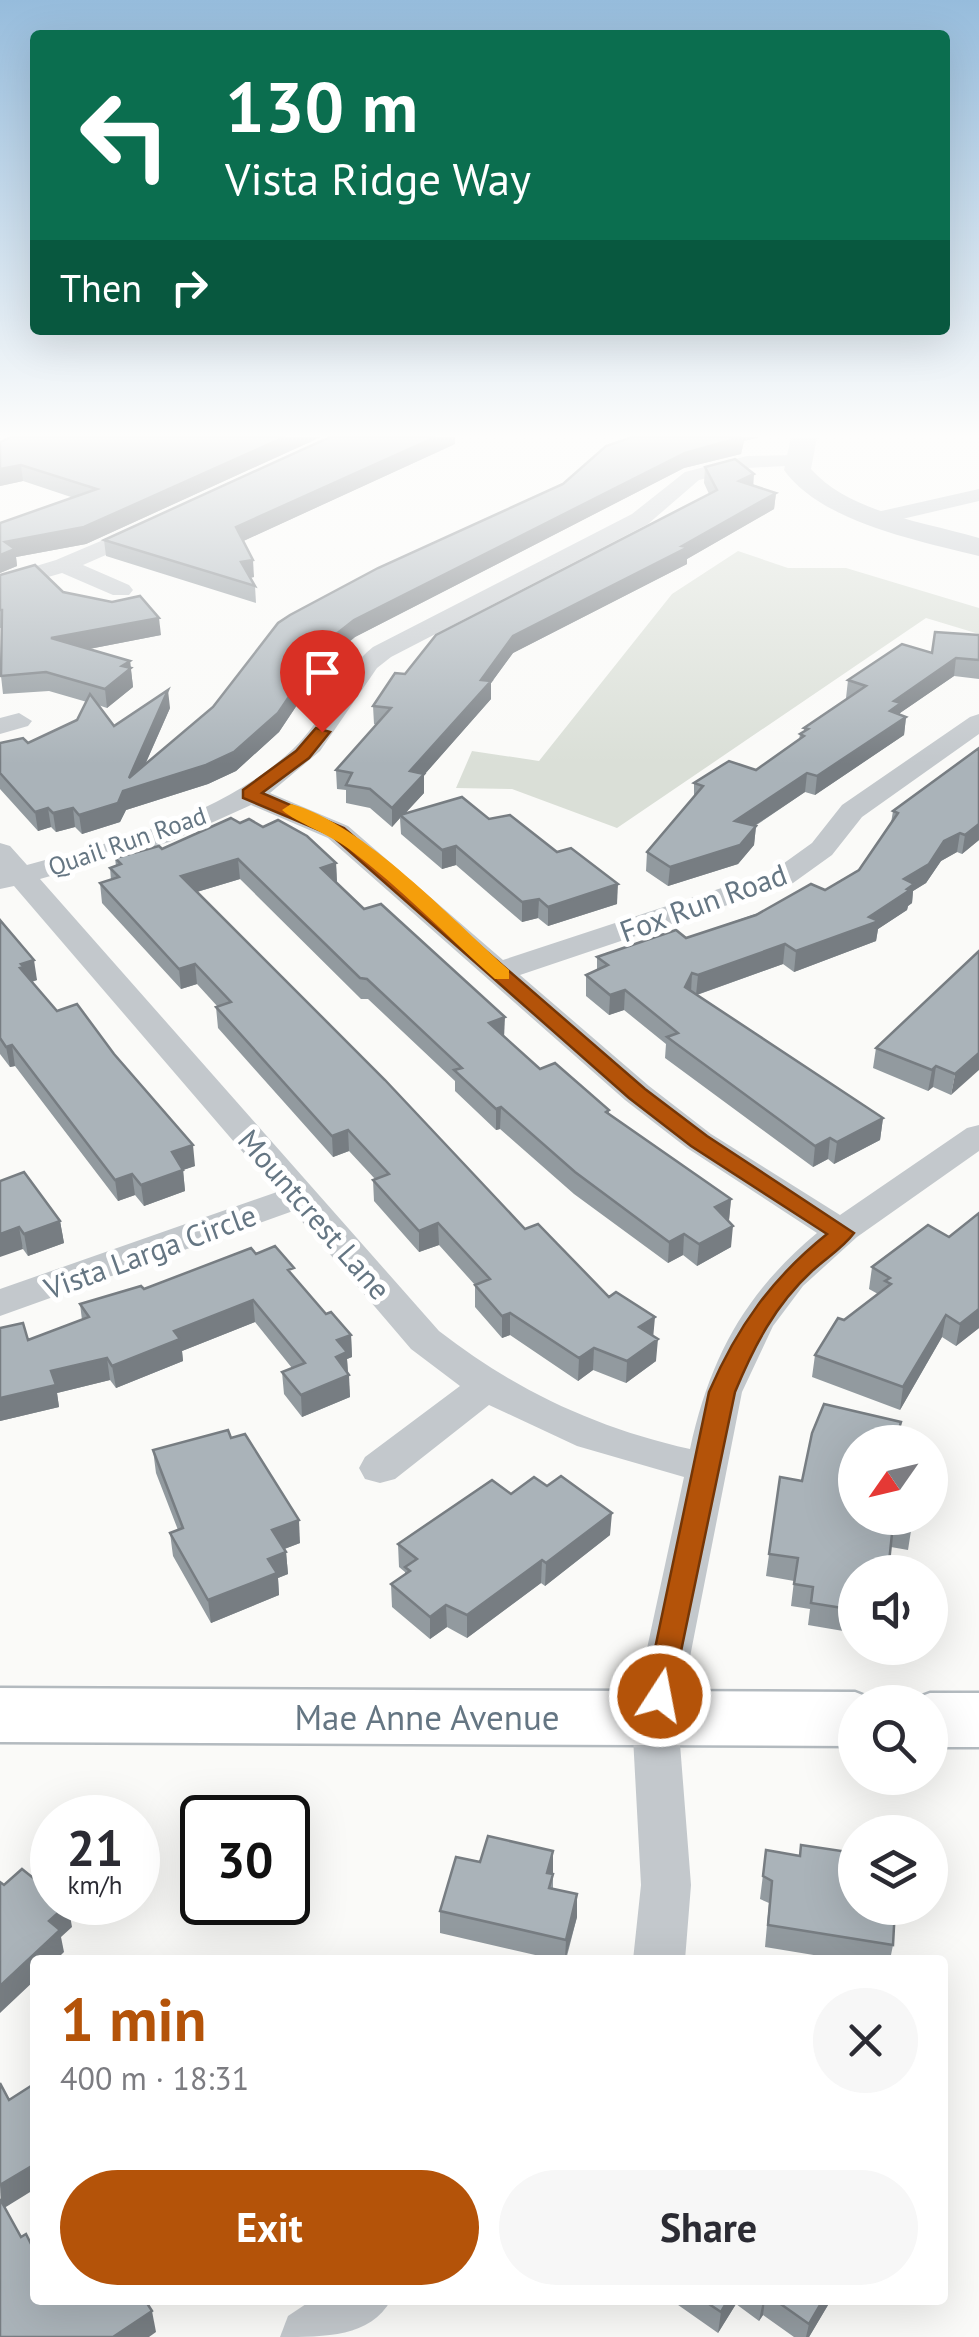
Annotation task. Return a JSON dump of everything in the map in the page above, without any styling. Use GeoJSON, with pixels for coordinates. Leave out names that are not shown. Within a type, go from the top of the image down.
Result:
{"type":"FeatureCollection","features":[{"type":"Feature","properties":{"kind":"main road","name":"Mae Anne Avenue"},"geometry":{"type":"LineString","coordinates":[[0,1715],[838,1719]]}},
{"type":"Feature","properties":{"kind":"main road"},"geometry":{"type":"LineString","coordinates":[[948,1720],[979,1720]]}},
{"type":"Feature","properties":{"kind":"street"},"geometry":{"type":"LineString","coordinates":[[0,584],[105,546]]}},
{"type":"Feature","properties":{"kind":"street","name":"Quail Run Road"},"geometry":{"type":"LineString","coordinates":[[7,870],[146,840],[249,794],[302,754],[368,663],[382,652],[588,546]]}},
{"type":"Feature","properties":{"kind":"street"},"geometry":{"type":"LineString","coordinates":[[64,564],[121,590]]}},
{"type":"Feature","properties":{"kind":"street","name":"Fox Run Road"},"geometry":{"type":"LineString","coordinates":[[499,972],[783,877],[822,849],[852,811],[979,722]]}},
{"type":"Feature","properties":{"kind":"street"},"geometry":{"type":"LineString","coordinates":[[249,794],[338,832],[637,1093],[699,1141],[842,1233]]}},
{"type":"Feature","properties":{"kind":"street","name":"Mountcrest Lane"},"geometry":{"type":"LineString","coordinates":[[7,870],[424,1340],[486,1387],[534,1415],[591,1438],[705,1467]]}},
{"type":"Feature","properties":{"kind":"street"},"geometry":{"type":"LineString","coordinates":[[659,1955],[666,1884],[655,1718],[722,1392],[741,1346],[768,1304],[802,1266],[979,1135]]}},
{"type":"Feature","properties":{"kind":"street","name":"Vista Larga Circle"},"geometry":{"type":"LineString","coordinates":[[0,1302],[299,1196]]}},
{"type":"Feature","properties":{"kind":"street"},"geometry":{"type":"LineString","coordinates":[[380,1468],[486,1387]]}},
{"type":"Feature","properties":{"kind":"street"},"geometry":{"type":"LineString","coordinates":[[309,2337],[355,2305]]}},
{"type":"Feature","properties":{"kind":"shaded area"},"geometry":{"type":"Polygon","coordinates":[[[738,551],[788,568],[846,568],[979,608],[979,634],[926,618],[617,828],[512,789],[456,788],[472,751],[539,761],[672,594],[738,551]]]}},
{"type":"Feature","properties":{"kind":"building"},"geometry":{"type":"Polygon","coordinates":[[[0,546],[15,549],[0,555],[0,546]]]}},
{"type":"Feature","properties":{"kind":"building"},"geometry":{"type":"Polygon","coordinates":[[[124,546],[246,546],[253,560],[241,562],[255,586],[124,546]]]}},
{"type":"Feature","properties":{"kind":"building"},"geometry":{"type":"Polygon","coordinates":[[[426,546],[501,546],[354,620],[326,642],[278,713],[234,752],[206,765],[123,791],[118,803],[79,815],[73,808],[35,812],[0,773],[0,743],[23,738],[28,743],[77,720],[90,694],[114,726],[168,690],[129,778],[213,707],[278,623],[426,546]]]}},
{"type":"Feature","properties":{"kind":"building"},"geometry":{"type":"Polygon","coordinates":[[[608,546],[688,547],[513,636],[481,680],[491,681],[410,771],[424,774],[392,808],[370,789],[346,785],[352,773],[336,770],[391,708],[373,706],[395,673],[405,674],[436,635],[608,546]]]}},
{"type":"Feature","properties":{"kind":"building"},"geometry":{"type":"Polygon","coordinates":[[[35,565],[63,592],[112,602],[140,596],[159,618],[51,638],[130,661],[122,666],[131,668],[105,689],[46,672],[1,676],[0,575],[35,565]]]}},
{"type":"Feature","properties":{"kind":"building"},"geometry":{"type":"Polygon","coordinates":[[[935,632],[979,635],[979,660],[956,658],[894,701],[901,703],[890,711],[906,717],[817,776],[807,773],[735,821],[756,826],[740,845],[670,867],[647,852],[703,786],[694,783],[729,761],[756,770],[804,736],[800,734],[808,729],[804,728],[866,686],[848,680],[902,644],[932,653],[935,632]]]}},
{"type":"Feature","properties":{"kind":"building"},"geometry":{"type":"Polygon","coordinates":[[[979,748],[979,824],[965,835],[960,833],[944,841],[929,864],[904,879],[914,884],[869,917],[879,921],[796,951],[785,944],[698,975],[692,973],[685,987],[883,1118],[837,1142],[830,1138],[815,1146],[667,1037],[678,1033],[625,990],[610,995],[586,975],[608,965],[597,957],[676,930],[686,938],[756,915],[811,884],[825,890],[859,870],[898,813],[893,811],[979,748]]]}},
{"type":"Feature","properties":{"kind":"building"},"geometry":{"type":"Polygon","coordinates":[[[462,797],[489,819],[510,815],[557,852],[571,848],[618,884],[548,907],[539,899],[522,902],[456,846],[442,850],[400,815],[462,797]]]}},
{"type":"Feature","properties":{"kind":"building"},"geometry":{"type":"Polygon","coordinates":[[[231,818],[240,823],[249,819],[263,827],[278,820],[307,836],[336,863],[321,868],[364,909],[381,904],[505,1017],[489,1023],[540,1069],[555,1063],[609,1110],[606,1112],[731,1199],[715,1207],[733,1226],[699,1244],[684,1234],[669,1242],[575,1172],[501,1107],[496,1109],[454,1070],[462,1068],[367,979],[360,978],[238,859],[181,876],[385,1080],[525,1229],[538,1224],[609,1297],[616,1292],[655,1317],[639,1327],[658,1339],[627,1361],[594,1348],[579,1358],[510,1313],[502,1316],[475,1285],[490,1279],[438,1223],[419,1231],[373,1180],[389,1174],[348,1130],[332,1136],[216,1007],[231,1002],[195,964],[179,969],[100,883],[119,877],[110,868],[121,864],[115,858],[159,846],[162,849],[231,818]]]}},
{"type":"Feature","properties":{"kind":"building"},"geometry":{"type":"Polygon","coordinates":[[[0,920],[34,960],[20,968],[57,1011],[77,1004],[114,1054],[193,1145],[172,1152],[183,1170],[141,1185],[132,1174],[115,1180],[12,1045],[6,1047],[0,1038],[0,920]]]}},
{"type":"Feature","properties":{"kind":"building"},"geometry":{"type":"Polygon","coordinates":[[[979,951],[979,1053],[955,1074],[936,1066],[932,1070],[876,1048],[979,951]]]}},
{"type":"Feature","properties":{"kind":"building"},"geometry":{"type":"Polygon","coordinates":[[[24,1172],[60,1221],[24,1234],[19,1227],[0,1234],[0,1181],[24,1172]]]}},
{"type":"Feature","properties":{"kind":"building"},"geometry":{"type":"Polygon","coordinates":[[[979,1213],[979,1309],[960,1324],[946,1315],[903,1387],[815,1355],[838,1318],[844,1320],[891,1284],[885,1281],[890,1278],[872,1267],[928,1225],[949,1237],[979,1213]]]}},
{"type":"Feature","properties":{"kind":"building"},"geometry":{"type":"Polygon","coordinates":[[[275,1246],[294,1268],[288,1270],[326,1314],[331,1312],[351,1335],[337,1340],[347,1352],[336,1357],[349,1375],[301,1395],[282,1372],[305,1363],[253,1300],[174,1331],[180,1339],[112,1366],[107,1358],[51,1371],[56,1385],[0,1398],[0,1328],[23,1323],[28,1340],[89,1317],[80,1304],[141,1286],[144,1289],[251,1248],[256,1254],[275,1246]]]}},
{"type":"Feature","properties":{"kind":"building"},"geometry":{"type":"Polygon","coordinates":[[[824,1404],[901,1422],[838,1425],[838,1535],[892,1535],[890,1555],[838,1555],[838,1607],[811,1603],[813,1587],[794,1584],[798,1558],[769,1554],[780,1477],[802,1481],[812,1433],[824,1404]]]}},
{"type":"Feature","properties":{"kind":"building"},"geometry":{"type":"Polygon","coordinates":[[[228,1430],[231,1438],[245,1434],[299,1520],[272,1530],[286,1552],[268,1559],[277,1573],[208,1600],[170,1533],[183,1528],[153,1450],[228,1430]]]}},
{"type":"Feature","properties":{"kind":"building"},"geometry":{"type":"Polygon","coordinates":[[[561,1476],[612,1513],[467,1615],[446,1605],[430,1617],[391,1584],[410,1571],[405,1567],[417,1559],[398,1544],[492,1480],[511,1494],[534,1477],[547,1486],[561,1476]]]}},
{"type":"Feature","properties":{"kind":"building"},"geometry":{"type":"Polygon","coordinates":[[[488,1836],[553,1851],[547,1873],[553,1874],[549,1888],[577,1894],[566,1940],[440,1911],[456,1857],[480,1862],[488,1836]]]}},
{"type":"Feature","properties":{"kind":"building"},"geometry":{"type":"Polygon","coordinates":[[[801,1845],[838,1850],[838,1925],[894,1925],[893,1945],[768,1925],[772,1881],[763,1876],[766,1850],[800,1856],[801,1845]]]}},
{"type":"Feature","properties":{"kind":"building"},"geometry":{"type":"Polygon","coordinates":[[[22,1869],[30,1875],[30,1925],[54,1925],[60,1930],[0,1986],[0,1882],[4,1885],[22,1869]]]}},
{"type":"Feature","properties":{"kind":"building"},"geometry":{"type":"Polygon","coordinates":[[[0,2083],[9,2100],[30,2087],[30,2167],[0,2185],[0,2083]]]}},
{"type":"Feature","properties":{"kind":"building"},"geometry":{"type":"Polygon","coordinates":[[[0,2199],[21,2237],[26,2234],[30,2242],[30,2305],[148,2305],[152,2311],[113,2337],[0,2337],[0,2199]]]}},
{"type":"Feature","properties":{"kind":"building"},"geometry":{"type":"Polygon","coordinates":[[[782,2305],[820,2305],[809,2324],[782,2305]]]}},
{"type":"Feature","properties":{"kind":"slow traffic"},"geometry":{"type":"LineString","coordinates":[[291,810],[356,845],[502,975]]}},
{"type":"Feature","properties":{"kind":"route"},"geometry":{"type":"LineString","coordinates":[[322,732],[279,774],[249,794],[314,819],[356,845],[637,1093],[699,1141],[842,1233],[802,1266],[768,1304],[741,1346],[722,1392],[660,1696]]}}]}
